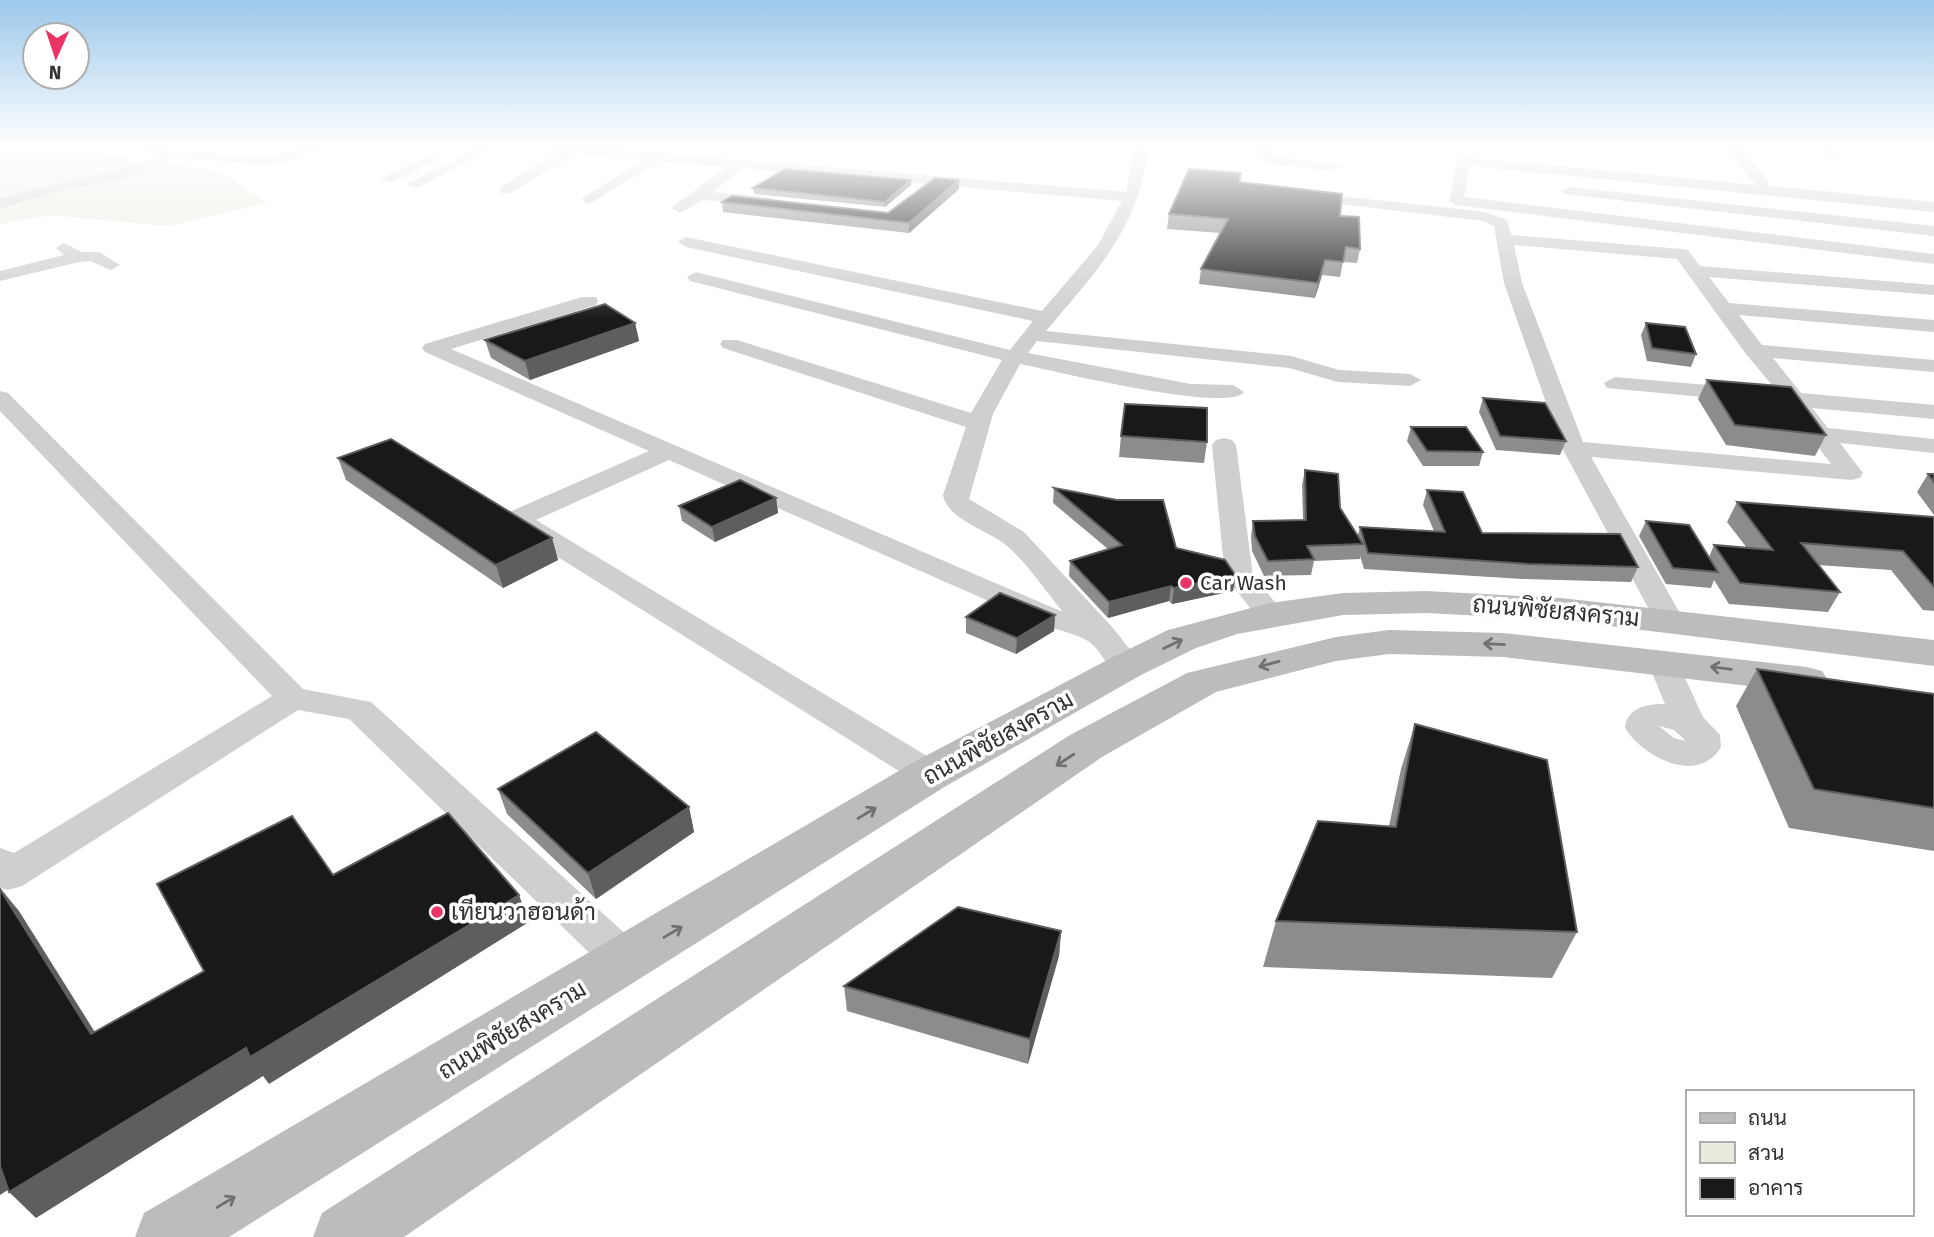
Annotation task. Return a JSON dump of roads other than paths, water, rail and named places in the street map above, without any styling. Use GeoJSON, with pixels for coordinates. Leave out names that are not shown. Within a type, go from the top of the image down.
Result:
{"type":"FeatureCollection","features":[{"type":"Feature","properties":{"kind":"main road","name":"ถนนพิชัยสงคราม"},"geometry":{"type":"LineString","coordinates":[[168,1237],[930,774],[1114,651],[1182,639],[1270,614],[1343,604],[1426,602],[1560,608],[1667,641]]}},
{"type":"Feature","properties":{"kind":"main road","name":"ถนนพิชัยสงคราม"},"geometry":{"type":"LineString","coordinates":[[346,1237],[1086,746],[1202,682],[1336,649],[1389,642],[1503,645],[1667,641],[1927,674]]}},
{"type":"Feature","properties":{"kind":"street"},"geometry":{"type":"LineString","coordinates":[[680,208],[685,205]]}},
{"type":"Feature","properties":{"kind":"street"},"geometry":{"type":"LineString","coordinates":[[1114,651],[1014,538],[957,501],[978,424],[994,388],[1015,357],[1093,266],[1129,205]]}},
{"type":"Feature","properties":{"kind":"street"},"geometry":{"type":"LineString","coordinates":[[1374,205],[1491,218],[1501,223],[1513,284],[1574,448],[1667,641],[1689,723]]}},
{"type":"Feature","properties":{"kind":"street"},"geometry":{"type":"LineString","coordinates":[[1487,205],[1934,259]]}},
{"type":"Feature","properties":{"kind":"street"},"geometry":{"type":"LineString","coordinates":[[1694,205],[1934,231]]}},
{"type":"Feature","properties":{"kind":"street"},"geometry":{"type":"LineString","coordinates":[[1902,205],[1934,208]]}},
{"type":"Feature","properties":{"kind":"street"},"geometry":{"type":"LineString","coordinates":[[1503,239],[1682,254],[1753,350],[1851,473],[1574,448]]}},
{"type":"Feature","properties":{"kind":"street"},"geometry":{"type":"LineString","coordinates":[[686,242],[1040,327],[1292,362],[1338,376],[1410,380]]}},
{"type":"Feature","properties":{"kind":"street"},"geometry":{"type":"LineString","coordinates":[[62,246],[79,257]]}},
{"type":"Feature","properties":{"kind":"street"},"geometry":{"type":"LineString","coordinates":[[0,276],[79,257],[93,256],[111,265]]}},
{"type":"Feature","properties":{"kind":"street"},"geometry":{"type":"LineString","coordinates":[[1696,271],[1934,290]]}},
{"type":"Feature","properties":{"kind":"street"},"geometry":{"type":"LineString","coordinates":[[696,277],[1015,357],[1191,391],[1233,392]]}},
{"type":"Feature","properties":{"kind":"street"},"geometry":{"type":"LineString","coordinates":[[589,301],[432,348],[1055,619],[1114,651]]}},
{"type":"Feature","properties":{"kind":"street"},"geometry":{"type":"LineString","coordinates":[[1724,308],[1934,326]]}},
{"type":"Feature","properties":{"kind":"street"},"geometry":{"type":"LineString","coordinates":[[730,344],[978,424]]}},
{"type":"Feature","properties":{"kind":"street"},"geometry":{"type":"LineString","coordinates":[[1753,350],[1934,366]]}},
{"type":"Feature","properties":{"kind":"street"},"geometry":{"type":"LineString","coordinates":[[1615,383],[1934,412]]}},
{"type":"Feature","properties":{"kind":"street"},"geometry":{"type":"LineString","coordinates":[[0,398],[293,698],[359,710],[626,961]]}},
{"type":"Feature","properties":{"kind":"street"},"geometry":{"type":"LineString","coordinates":[[1821,434],[1934,446]]}},
{"type":"Feature","properties":{"kind":"street"},"geometry":{"type":"LineString","coordinates":[[1224,445],[1239,577],[1270,614]]}},
{"type":"Feature","properties":{"kind":"street"},"geometry":{"type":"LineString","coordinates":[[671,450],[506,513],[930,774]]}},
{"type":"Feature","properties":{"kind":"street"},"geometry":{"type":"LineString","coordinates":[[3,873],[293,698]]}},
{"type":"Feature","properties":{"kind":"place","name":"Car Wash"},"geometry":{"type":"Point","coordinates":[1186,583]}},
{"type":"Feature","properties":{"kind":"place","name":"เทียนวาฮอนด้า"},"geometry":{"type":"Point","coordinates":[437,912]}}]}
